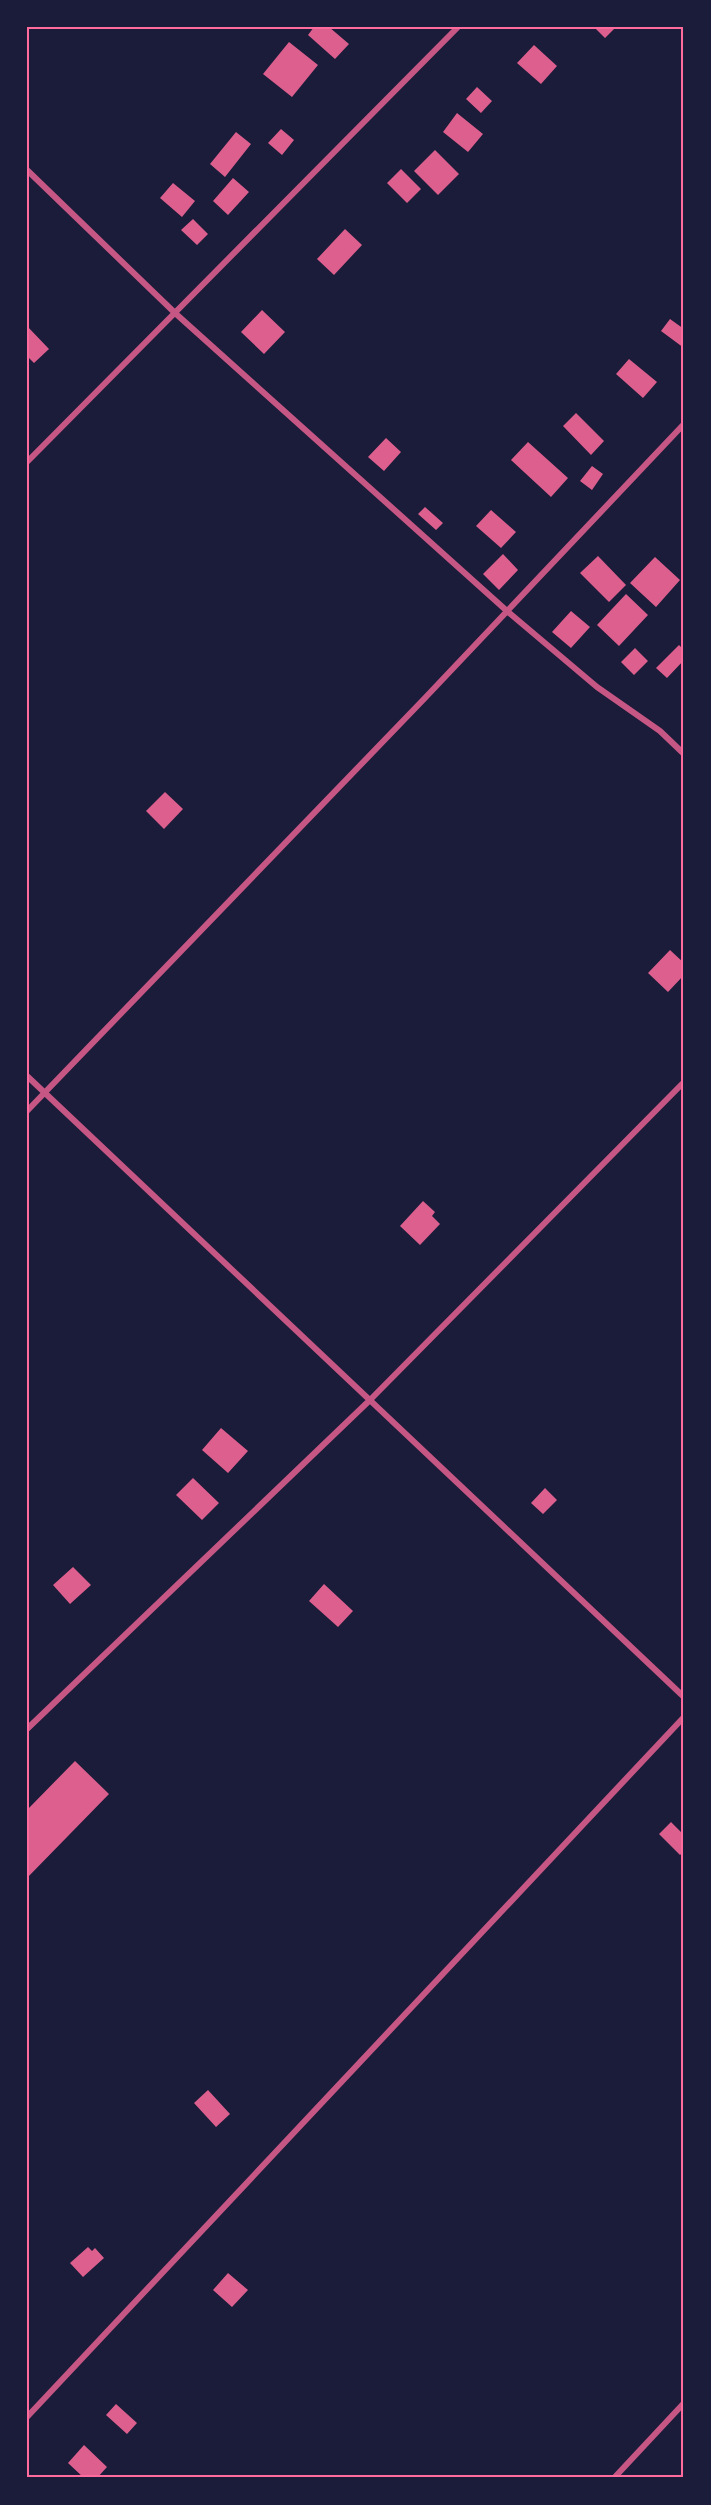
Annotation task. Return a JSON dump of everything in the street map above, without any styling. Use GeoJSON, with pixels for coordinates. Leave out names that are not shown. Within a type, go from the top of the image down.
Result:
{"type":"FeatureCollection","features":[{"type":"Feature","properties":{"kind":"street"},"geometry":{"type":"LineString","coordinates":[[27,462],[458,27]]}},
{"type":"Feature","properties":{"kind":"street"},"geometry":{"type":"LineString","coordinates":[[27,170],[175,312],[507,610],[597,687],[660,731],[684,754]]}},
{"type":"Feature","properties":{"kind":"street"},"geometry":{"type":"LineString","coordinates":[[27,1111],[684,424]]}},
{"type":"Feature","properties":{"kind":"street"},"geometry":{"type":"LineString","coordinates":[[27,1076],[684,1697]]}},
{"type":"Feature","properties":{"kind":"street"},"geometry":{"type":"LineString","coordinates":[[27,1729],[370,1400],[684,1082]]}},
{"type":"Feature","properties":{"kind":"street"},"geometry":{"type":"LineString","coordinates":[[27,2417],[684,1717]]}},
{"type":"Feature","properties":{"kind":"street"},"geometry":{"type":"LineString","coordinates":[[614,2478],[684,2403]]}},
{"type":"Feature","properties":{"kind":"building"},"geometry":{"type":"Polygon","coordinates":[[[314,27],[329,27],[349,44],[335,59],[308,35],[314,27]]]}},
{"type":"Feature","properties":{"kind":"building"},"geometry":{"type":"Polygon","coordinates":[[[594,27],[616,27],[605,38],[594,27]]]}},
{"type":"Feature","properties":{"kind":"building"},"geometry":{"type":"Polygon","coordinates":[[[289,42],[318,65],[292,97],[263,74],[289,42]]]}},
{"type":"Feature","properties":{"kind":"building"},"geometry":{"type":"Polygon","coordinates":[[[534,45],[557,66],[541,84],[517,63],[534,45]]]}},
{"type":"Feature","properties":{"kind":"building"},"geometry":{"type":"Polygon","coordinates":[[[477,87],[492,101],[481,113],[466,99],[477,87]]]}},
{"type":"Feature","properties":{"kind":"building"},"geometry":{"type":"Polygon","coordinates":[[[457,113],[483,134],[468,152],[443,132],[457,113]]]}},
{"type":"Feature","properties":{"kind":"building"},"geometry":{"type":"Polygon","coordinates":[[[281,129],[294,140],[282,155],[268,143],[281,129]]]}},
{"type":"Feature","properties":{"kind":"building"},"geometry":{"type":"Polygon","coordinates":[[[236,132],[251,144],[225,177],[210,164],[236,132]]]}},
{"type":"Feature","properties":{"kind":"building"},"geometry":{"type":"Polygon","coordinates":[[[435,150],[459,174],[438,195],[414,171],[435,150]]]}},
{"type":"Feature","properties":{"kind":"building"},"geometry":{"type":"Polygon","coordinates":[[[401,169],[421,189],[407,203],[387,183],[401,169]]]}},
{"type":"Feature","properties":{"kind":"building"},"geometry":{"type":"Polygon","coordinates":[[[233,178],[249,192],[228,215],[213,201],[233,178]]]}},
{"type":"Feature","properties":{"kind":"building"},"geometry":{"type":"Polygon","coordinates":[[[173,183],[195,201],[182,217],[160,198],[173,183]]]}},
{"type":"Feature","properties":{"kind":"building"},"geometry":{"type":"Polygon","coordinates":[[[193,219],[208,234],[197,245],[181,230],[193,219]]]}},
{"type":"Feature","properties":{"kind":"building"},"geometry":{"type":"Polygon","coordinates":[[[345,229],[362,245],[334,275],[317,259],[345,229]]]}},
{"type":"Feature","properties":{"kind":"building"},"geometry":{"type":"Polygon","coordinates":[[[262,310],[285,332],[264,354],[241,332],[262,310]]]}},
{"type":"Feature","properties":{"kind":"building"},"geometry":{"type":"Polygon","coordinates":[[[670,319],[684,329],[684,348],[661,331],[670,319]]]}},
{"type":"Feature","properties":{"kind":"building"},"geometry":{"type":"Polygon","coordinates":[[[27,326],[49,349],[34,363],[27,356],[27,326]]]}},
{"type":"Feature","properties":{"kind":"building"},"geometry":{"type":"Polygon","coordinates":[[[629,359],[657,382],[643,398],[616,374],[629,359]]]}},
{"type":"Feature","properties":{"kind":"building"},"geometry":{"type":"Polygon","coordinates":[[[576,413],[604,441],[591,455],[563,426],[576,413]]]}},
{"type":"Feature","properties":{"kind":"building"},"geometry":{"type":"Polygon","coordinates":[[[386,438],[401,452],[384,471],[368,457],[386,438]]]}},
{"type":"Feature","properties":{"kind":"building"},"geometry":{"type":"Polygon","coordinates":[[[528,442],[568,478],[551,497],[511,460],[528,442]]]}},
{"type":"Feature","properties":{"kind":"building"},"geometry":{"type":"Polygon","coordinates":[[[592,466],[603,474],[592,490],[580,481],[592,466]]]}},
{"type":"Feature","properties":{"kind":"building"},"geometry":{"type":"Polygon","coordinates":[[[425,507],[443,523],[436,530],[418,514],[425,507]]]}},
{"type":"Feature","properties":{"kind":"building"},"geometry":{"type":"Polygon","coordinates":[[[491,510],[516,532],[501,548],[476,526],[491,510]]]}},
{"type":"Feature","properties":{"kind":"building"},"geometry":{"type":"Polygon","coordinates":[[[503,554],[518,570],[499,590],[483,574],[503,554]]]}},
{"type":"Feature","properties":{"kind":"building"},"geometry":{"type":"Polygon","coordinates":[[[598,556],[626,585],[609,602],[580,573],[598,556]]]}},
{"type":"Feature","properties":{"kind":"building"},"geometry":{"type":"Polygon","coordinates":[[[655,557],[680,580],[656,607],[630,583],[655,557]]]}},
{"type":"Feature","properties":{"kind":"building"},"geometry":{"type":"Polygon","coordinates":[[[626,594],[648,615],[619,646],[597,625],[626,594]]]}},
{"type":"Feature","properties":{"kind":"building"},"geometry":{"type":"Polygon","coordinates":[[[571,611],[590,627],[571,648],[552,632],[571,611]]]}},
{"type":"Feature","properties":{"kind":"building"},"geometry":{"type":"Polygon","coordinates":[[[679,645],[684,650],[684,660],[667,678],[656,668],[679,645]]]}},
{"type":"Feature","properties":{"kind":"building"},"geometry":{"type":"Polygon","coordinates":[[[635,648],[648,661],[634,675],[621,662],[635,648]]]}},
{"type":"Feature","properties":{"kind":"building"},"geometry":{"type":"Polygon","coordinates":[[[165,792],[183,809],[164,829],[146,811],[165,792]]]}},
{"type":"Feature","properties":{"kind":"building"},"geometry":{"type":"Polygon","coordinates":[[[670,950],[684,963],[684,975],[668,992],[648,973],[670,950]]]}},
{"type":"Feature","properties":{"kind":"building"},"geometry":{"type":"Polygon","coordinates":[[[423,1201],[435,1212],[432,1216],[440,1224],[420,1245],[400,1226],[423,1201]]]}},
{"type":"Feature","properties":{"kind":"building"},"geometry":{"type":"Polygon","coordinates":[[[221,1428],[248,1451],[228,1473],[202,1450],[221,1428]]]}},
{"type":"Feature","properties":{"kind":"building"},"geometry":{"type":"Polygon","coordinates":[[[193,1478],[219,1503],[202,1520],[176,1495],[193,1478]]]}},
{"type":"Feature","properties":{"kind":"building"},"geometry":{"type":"Polygon","coordinates":[[[545,1488],[557,1500],[543,1514],[531,1503],[545,1488]]]}},
{"type":"Feature","properties":{"kind":"building"},"geometry":{"type":"Polygon","coordinates":[[[73,1567],[91,1585],[70,1604],[53,1585],[73,1567]]]}},
{"type":"Feature","properties":{"kind":"building"},"geometry":{"type":"Polygon","coordinates":[[[324,1584],[353,1611],[338,1627],[309,1601],[324,1584]]]}},
{"type":"Feature","properties":{"kind":"building"},"geometry":{"type":"Polygon","coordinates":[[[75,1761],[109,1794],[27,1878],[27,1810],[75,1761]]]}},
{"type":"Feature","properties":{"kind":"building"},"geometry":{"type":"Polygon","coordinates":[[[671,1822],[684,1835],[684,1852],[680,1855],[659,1834],[671,1822]]]}},
{"type":"Feature","properties":{"kind":"building"},"geometry":{"type":"Polygon","coordinates":[[[208,2090],[230,2114],[216,2127],[194,2103],[208,2090]]]}},
{"type":"Feature","properties":{"kind":"building"},"geometry":{"type":"Polygon","coordinates":[[[88,2247],[92,2251],[95,2248],[104,2258],[83,2277],[70,2263],[88,2247]]]}},
{"type":"Feature","properties":{"kind":"building"},"geometry":{"type":"Polygon","coordinates":[[[228,2273],[248,2290],[232,2307],[213,2290],[228,2273]]]}},
{"type":"Feature","properties":{"kind":"building"},"geometry":{"type":"Polygon","coordinates":[[[116,2404],[137,2423],[127,2434],[106,2415],[116,2404]]]}},
{"type":"Feature","properties":{"kind":"building"},"geometry":{"type":"Polygon","coordinates":[[[84,2445],[107,2467],[97,2478],[84,2478],[68,2463],[84,2445]]]}}]}
